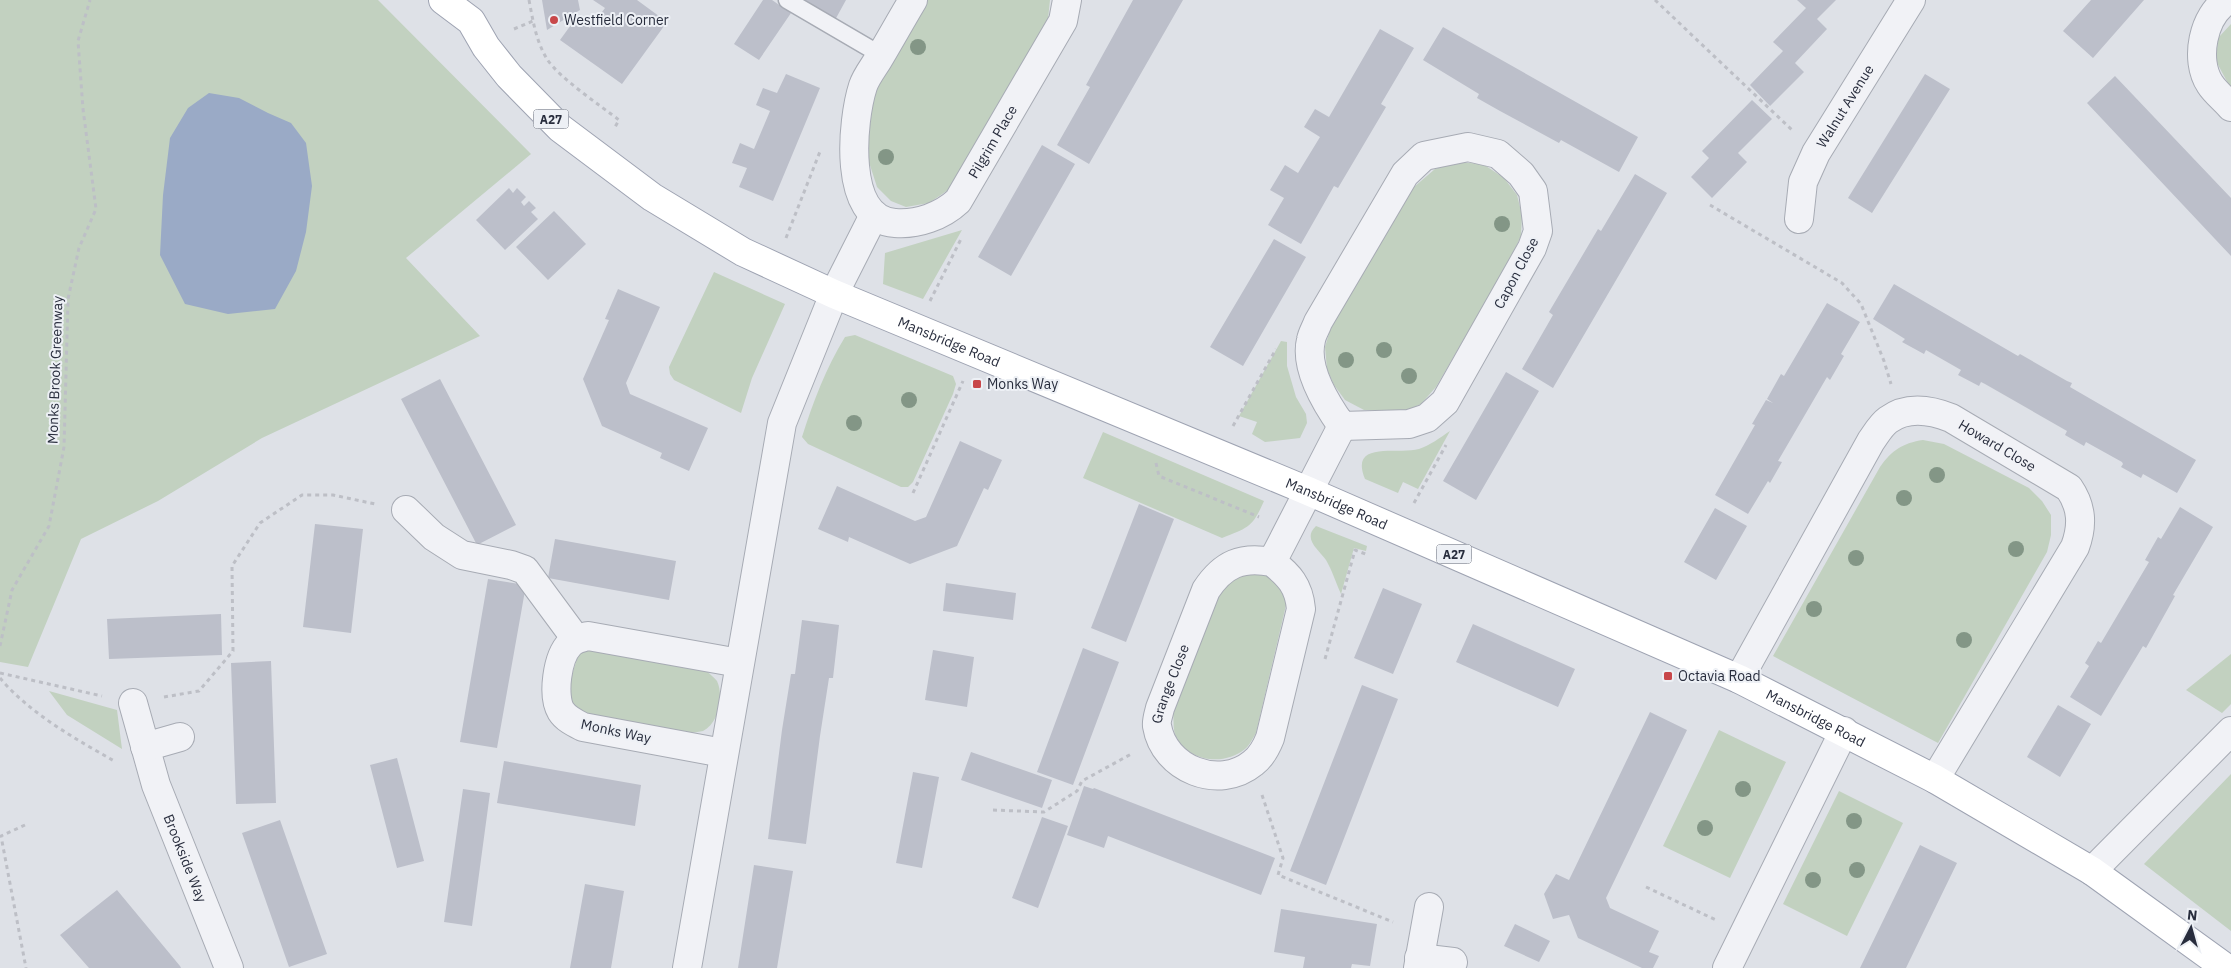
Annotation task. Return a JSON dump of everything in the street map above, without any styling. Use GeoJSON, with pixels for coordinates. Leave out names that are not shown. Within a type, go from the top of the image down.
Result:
{"type":"FeatureCollection","features":[{"type":"Feature","properties":{"kind":"main road","name":"Mansbridge Road"},"geometry":{"type":"LineString","coordinates":[[443,0],[470,10],[486,47],[508,76],[560,128],[652,197],[743,252],[834,294],[1378,521],[1739,679],[1935,779],[2092,871],[2226,968]]}},
{"type":"Feature","properties":{"kind":"street"},"geometry":{"type":"LineString","coordinates":[[687,968],[782,423],[834,294],[874,215],[862,198],[856,174],[853,132],[863,85],[913,0]]}},
{"type":"Feature","properties":{"kind":"street","name":"Pilgrim Place"},"geometry":{"type":"LineString","coordinates":[[874,215],[894,223],[933,218],[948,211],[958,201],[1063,21],[1068,0]]}},
{"type":"Feature","properties":{"kind":"street","name":"Walnut Avenue"},"geometry":{"type":"LineString","coordinates":[[1799,219],[1803,182],[1816,153],[1911,0]]}},
{"type":"Feature","properties":{"kind":"street"},"geometry":{"type":"LineString","coordinates":[[2224,1],[2209,23],[2203,40],[2202,65],[2209,84],[2231,107]]}},
{"type":"Feature","properties":{"kind":"street","name":"Capon Close"},"geometry":{"type":"LineString","coordinates":[[1468,147],[1498,154],[1521,174],[1533,191],[1538,231],[1532,248],[1445,402],[1427,418],[1410,424],[1342,426],[1327,405],[1317,382],[1312,361],[1310,342],[1318,322],[1405,174],[1424,156],[1468,147]]}},
{"type":"Feature","properties":{"kind":"street","name":"Howard Close"},"geometry":{"type":"LineString","coordinates":[[1900,413],[1916,411],[1934,412],[1951,418],[2069,488],[2077,500],[2080,516],[2081,532],[2075,547],[1935,779]]}},
{"type":"Feature","properties":{"kind":"street"},"geometry":{"type":"LineString","coordinates":[[1739,679],[1870,441],[1886,420],[1900,413]]}},
{"type":"Feature","properties":{"kind":"street"},"geometry":{"type":"LineString","coordinates":[[1272,562],[1342,426]]}},
{"type":"Feature","properties":{"kind":"street"},"geometry":{"type":"LineString","coordinates":[[406,510],[434,537],[462,555],[511,565],[525,570],[576,639],[588,636],[608,638],[739,663]]}},
{"type":"Feature","properties":{"kind":"street","name":"Grange Close"},"geometry":{"type":"LineString","coordinates":[[1247,560],[1272,562],[1294,581],[1299,594],[1301,609],[1270,738],[1265,749],[1253,763],[1230,774],[1199,773],[1183,767],[1168,753],[1157,725],[1160,708],[1206,590],[1215,577],[1235,564],[1247,560]]}},
{"type":"Feature","properties":{"kind":"street","name":"Monks Way"},"geometry":{"type":"LineString","coordinates":[[576,639],[569,644],[562,656],[557,676],[556,698],[561,711],[567,718],[583,727],[723,753]]}},
{"type":"Feature","properties":{"kind":"street","name":"Brookside Way"},"geometry":{"type":"LineString","coordinates":[[133,703],[156,785],[229,968]]}},
{"type":"Feature","properties":{"kind":"street"},"geometry":{"type":"LineString","coordinates":[[1727,968],[1844,731]]}},
{"type":"Feature","properties":{"kind":"street"},"geometry":{"type":"LineString","coordinates":[[2092,871],[2231,731]]}},
{"type":"Feature","properties":{"kind":"street"},"geometry":{"type":"LineString","coordinates":[[145,747],[180,737]]}},
{"type":"Feature","properties":{"kind":"street"},"geometry":{"type":"LineString","coordinates":[[1429,907],[1420,953],[1453,962]]}},
{"type":"Feature","properties":{"kind":"lane"},"geometry":{"type":"LineString","coordinates":[[787,0],[880,56]]}},
{"type":"Feature","properties":{"kind":"path","name":"Monks Brook Greenway"},"geometry":{"type":"LineString","coordinates":[[0,646],[12,590],[49,526],[64,447],[68,300],[79,248],[96,209],[83,109],[78,41],[90,0]]}},
{"type":"Feature","properties":{"kind":"path"},"geometry":{"type":"LineString","coordinates":[[529,0],[537,38],[548,61],[582,92],[619,120],[609,137]]}},
{"type":"Feature","properties":{"kind":"path"},"geometry":{"type":"LineString","coordinates":[[1655,0],[1816,153]]}},
{"type":"Feature","properties":{"kind":"path"},"geometry":{"type":"LineString","coordinates":[[508,32],[533,21]]}},
{"type":"Feature","properties":{"kind":"path"},"geometry":{"type":"LineString","coordinates":[[775,267],[825,140]]}},
{"type":"Feature","properties":{"kind":"path"},"geometry":{"type":"LineString","coordinates":[[1710,205],[1842,283],[1860,304],[1884,361],[1900,413]]}},
{"type":"Feature","properties":{"kind":"path"},"geometry":{"type":"LineString","coordinates":[[916,328],[963,236]]}},
{"type":"Feature","properties":{"kind":"path"},"geometry":{"type":"LineString","coordinates":[[1218,453],[1281,340]]}},
{"type":"Feature","properties":{"kind":"path"},"geometry":{"type":"LineString","coordinates":[[913,493],[976,353]]}},
{"type":"Feature","properties":{"kind":"path"},"geometry":{"type":"LineString","coordinates":[[1147,424],[1159,476],[1288,529]]}},
{"type":"Feature","properties":{"kind":"path"},"geometry":{"type":"LineString","coordinates":[[0,673],[133,703],[199,691],[233,651],[232,566],[260,523],[302,495],[333,495],[406,510]]}},
{"type":"Feature","properties":{"kind":"path"},"geometry":{"type":"LineString","coordinates":[[1323,664],[1355,550],[1369,555],[1378,521]]}},
{"type":"Feature","properties":{"kind":"path"},"geometry":{"type":"LineString","coordinates":[[0,678],[14,695],[83,743],[156,785]]}},
{"type":"Feature","properties":{"kind":"path"},"geometry":{"type":"LineString","coordinates":[[993,810],[1044,812],[1077,791],[1082,781],[1161,738]]}},
{"type":"Feature","properties":{"kind":"path"},"geometry":{"type":"LineString","coordinates":[[1253,763],[1283,858],[1278,875],[1420,953]]}},
{"type":"Feature","properties":{"kind":"path"},"geometry":{"type":"LineString","coordinates":[[25,826],[1,836],[26,968]]}},
{"type":"Feature","properties":{"kind":"path"},"geometry":{"type":"LineString","coordinates":[[1646,887],[1744,934]]}},
{"type":"Feature","properties":{"kind":"green space"},"geometry":{"type":"Polygon","coordinates":[[[0,0],[378,0],[531,154],[406,258],[480,336],[262,438],[158,501],[81,539],[28,667],[0,662],[0,0]]]}},
{"type":"Feature","properties":{"kind":"green space"},"geometry":{"type":"Polygon","coordinates":[[[927,0],[1050,0],[1048,19],[948,190],[929,203],[906,207],[891,201],[877,187],[868,159],[869,132],[874,96],[887,68],[927,0]]]}},
{"type":"Feature","properties":{"kind":"green space"},"geometry":{"type":"Polygon","coordinates":[[[2231,24],[2231,89],[2216,61],[2218,38],[2231,24]]]}},
{"type":"Feature","properties":{"kind":"green space"},"geometry":{"type":"Polygon","coordinates":[[[1456,162],[1483,164],[1504,178],[1517,195],[1522,215],[1521,236],[1508,263],[1436,387],[1421,404],[1405,411],[1364,410],[1345,400],[1334,385],[1327,369],[1325,347],[1331,327],[1414,187],[1435,169],[1456,162]]]}},
{"type":"Feature","properties":{"kind":"green space"},"geometry":{"type":"Polygon","coordinates":[[[962,230],[923,299],[883,284],[885,253],[962,230]]]}},
{"type":"Feature","properties":{"kind":"green space"},"geometry":{"type":"Polygon","coordinates":[[[714,272],[785,304],[752,378],[741,413],[674,380],[670,374],[669,367],[714,272]]]}},
{"type":"Feature","properties":{"kind":"green space"},"geometry":{"type":"Polygon","coordinates":[[[855,335],[953,376],[956,384],[913,482],[908,487],[901,487],[808,444],[802,437],[815,398],[832,361],[845,337],[855,335]]]}},
{"type":"Feature","properties":{"kind":"green space"},"geometry":{"type":"Polygon","coordinates":[[[1281,341],[1287,342],[1287,366],[1296,397],[1306,414],[1307,423],[1300,438],[1265,442],[1252,434],[1257,422],[1239,416],[1281,341]]]}},
{"type":"Feature","properties":{"kind":"green space"},"geometry":{"type":"Polygon","coordinates":[[[1450,431],[1418,489],[1403,482],[1398,493],[1365,479],[1362,467],[1364,459],[1369,454],[1419,449],[1431,444],[1450,431]]]}},
{"type":"Feature","properties":{"kind":"green space"},"geometry":{"type":"Polygon","coordinates":[[[1103,432],[1264,501],[1249,526],[1222,538],[1083,478],[1103,432]]]}},
{"type":"Feature","properties":{"kind":"green space"},"geometry":{"type":"Polygon","coordinates":[[[1923,440],[1944,444],[2029,488],[2042,501],[2051,515],[2051,535],[2047,552],[1938,743],[1773,656],[1880,467],[1898,448],[1923,440]]]}},
{"type":"Feature","properties":{"kind":"green space"},"geometry":{"type":"Polygon","coordinates":[[[1316,526],[1367,546],[1366,551],[1354,548],[1341,594],[1326,560],[1311,540],[1312,531],[1316,526]]]}},
{"type":"Feature","properties":{"kind":"green space"},"geometry":{"type":"Polygon","coordinates":[[[1250,573],[1270,577],[1278,583],[1287,601],[1256,733],[1246,748],[1236,755],[1216,759],[1206,758],[1187,750],[1180,743],[1174,732],[1173,714],[1220,593],[1232,580],[1250,573]]]}},
{"type":"Feature","properties":{"kind":"green space"},"geometry":{"type":"Polygon","coordinates":[[[595,649],[706,670],[717,681],[720,694],[719,709],[713,722],[703,731],[691,733],[580,713],[570,700],[570,685],[573,672],[582,650],[595,649]]]}},
{"type":"Feature","properties":{"kind":"green space"},"geometry":{"type":"Polygon","coordinates":[[[2231,654],[2231,704],[2222,713],[2186,690],[2231,654]]]}},
{"type":"Feature","properties":{"kind":"green space"},"geometry":{"type":"Polygon","coordinates":[[[49,691],[117,710],[122,749],[67,715],[49,691]]]}},
{"type":"Feature","properties":{"kind":"green space"},"geometry":{"type":"Polygon","coordinates":[[[1719,730],[1786,762],[1730,878],[1663,846],[1719,730]]]}},
{"type":"Feature","properties":{"kind":"green space"},"geometry":{"type":"Polygon","coordinates":[[[2231,774],[2231,931],[2144,864],[2231,774]]]}},
{"type":"Feature","properties":{"kind":"green space"},"geometry":{"type":"Polygon","coordinates":[[[1839,791],[1903,823],[1847,936],[1783,904],[1839,791]]]}},
{"type":"Feature","properties":{"kind":"water"},"geometry":{"type":"Polygon","coordinates":[[[209,93],[239,98],[291,123],[306,143],[312,186],[306,232],[296,271],[275,309],[228,314],[185,304],[160,255],[163,195],[170,138],[188,108],[209,93]]]}},
{"type":"Feature","properties":{"kind":"building","name":"Westfield Corner"},"geometry":{"type":"Polygon","coordinates":[[[542,0],[578,0],[580,10],[547,30],[542,0]]]}},
{"type":"Feature","properties":{"kind":"building"},"geometry":{"type":"Polygon","coordinates":[[[593,0],[637,0],[667,22],[622,84],[560,40],[576,18],[590,28],[605,8],[593,0]]]}},
{"type":"Feature","properties":{"kind":"building"},"geometry":{"type":"Polygon","coordinates":[[[763,0],[772,0],[791,13],[759,60],[734,44],[763,0]]]}},
{"type":"Feature","properties":{"kind":"building"},"geometry":{"type":"Polygon","coordinates":[[[799,0],[846,0],[835,20],[799,0]]]}},
{"type":"Feature","properties":{"kind":"building"},"geometry":{"type":"Polygon","coordinates":[[[1133,0],[1183,0],[1089,164],[1057,145],[1090,87],[1086,85],[1133,0]]]}},
{"type":"Feature","properties":{"kind":"building"},"geometry":{"type":"Polygon","coordinates":[[[1797,0],[1836,0],[1817,19],[1827,29],[1795,63],[1804,72],[1770,106],[1750,85],[1783,51],[1773,42],[1806,8],[1797,0]]]}},
{"type":"Feature","properties":{"kind":"building"},"geometry":{"type":"Polygon","coordinates":[[[2091,0],[2144,0],[2093,58],[2063,31],[2091,0]]]}},
{"type":"Feature","properties":{"kind":"building"},"geometry":{"type":"Polygon","coordinates":[[[1443,27],[1638,137],[1619,172],[1561,140],[1559,143],[1477,98],[1479,94],[1423,60],[1443,27]]]}},
{"type":"Feature","properties":{"kind":"building"},"geometry":{"type":"Polygon","coordinates":[[[1380,29],[1414,48],[1381,104],[1386,107],[1338,188],[1334,186],[1301,244],[1268,225],[1284,198],[1270,190],[1285,165],[1298,173],[1320,137],[1304,127],[1315,109],[1329,117],[1380,29]]]}},
{"type":"Feature","properties":{"kind":"building"},"geometry":{"type":"Polygon","coordinates":[[[786,74],[820,88],[773,201],[739,187],[747,168],[732,163],[740,143],[754,149],[770,111],[756,105],[763,88],[777,93],[786,74]]]}},
{"type":"Feature","properties":{"kind":"building"},"geometry":{"type":"Polygon","coordinates":[[[1925,74],[1950,89],[1872,213],[1848,198],[1925,74]]]}},
{"type":"Feature","properties":{"kind":"building"},"geometry":{"type":"Polygon","coordinates":[[[2115,76],[2231,198],[2231,256],[2087,103],[2115,76]]]}},
{"type":"Feature","properties":{"kind":"building"},"geometry":{"type":"Polygon","coordinates":[[[1752,100],[1772,119],[1738,153],[1747,162],[1712,198],[1691,177],[1709,158],[1702,151],[1752,100]]]}},
{"type":"Feature","properties":{"kind":"building"},"geometry":{"type":"Polygon","coordinates":[[[1042,145],[1075,164],[1011,276],[978,257],[1042,145]]]}},
{"type":"Feature","properties":{"kind":"building"},"geometry":{"type":"Polygon","coordinates":[[[1635,174],[1667,193],[1553,388],[1522,369],[1553,315],[1549,312],[1598,229],[1601,231],[1635,174]]]}},
{"type":"Feature","properties":{"kind":"building"},"geometry":{"type":"Polygon","coordinates":[[[509,188],[513,193],[517,188],[526,197],[521,202],[524,206],[529,201],[536,208],[531,212],[538,219],[505,250],[476,220],[509,188]]]}},
{"type":"Feature","properties":{"kind":"building"},"geometry":{"type":"Polygon","coordinates":[[[554,211],[586,244],[548,280],[516,247],[554,211]]]}},
{"type":"Feature","properties":{"kind":"building"},"geometry":{"type":"Polygon","coordinates":[[[1274,239],[1306,257],[1243,366],[1210,347],[1274,239]]]}},
{"type":"Feature","properties":{"kind":"building"},"geometry":{"type":"Polygon","coordinates":[[[1894,284],[2018,356],[2020,354],[2072,383],[2070,387],[2196,460],[2177,493],[2143,474],[2141,478],[2121,467],[2122,462],[2086,442],[2084,446],[2065,435],[2067,431],[1985,384],[1981,382],[1979,386],[1958,375],[1961,370],[1926,350],[1924,354],[1902,342],[1905,339],[1873,319],[1894,284]]]}},
{"type":"Feature","properties":{"kind":"building"},"geometry":{"type":"Polygon","coordinates":[[[618,289],[660,307],[626,383],[630,394],[708,428],[689,471],[660,458],[662,453],[602,426],[583,379],[609,320],[605,319],[618,289]]]}},
{"type":"Feature","properties":{"kind":"building"},"geometry":{"type":"Polygon","coordinates":[[[1827,303],[1860,322],[1841,354],[1844,356],[1830,380],[1827,377],[1778,461],[1782,462],[1770,483],[1768,481],[1748,514],[1715,495],[1755,425],[1752,424],[1766,400],[1773,403],[1767,399],[1781,374],[1784,376],[1827,303]]]}},
{"type":"Feature","properties":{"kind":"building"},"geometry":{"type":"Polygon","coordinates":[[[1506,372],[1539,391],[1476,500],[1443,481],[1506,372]]]}},
{"type":"Feature","properties":{"kind":"building"},"geometry":{"type":"Polygon","coordinates":[[[440,379],[516,525],[477,545],[401,399],[440,379]]]}},
{"type":"Feature","properties":{"kind":"building"},"geometry":{"type":"Polygon","coordinates":[[[960,441],[1002,460],[988,490],[984,488],[957,546],[910,564],[849,537],[848,542],[818,529],[837,486],[915,521],[926,517],[960,441]]]}},
{"type":"Feature","properties":{"kind":"building"},"geometry":{"type":"Polygon","coordinates":[[[1139,504],[1174,519],[1126,642],[1091,628],[1139,504]]]}},
{"type":"Feature","properties":{"kind":"building"},"geometry":{"type":"Polygon","coordinates":[[[2180,507],[2213,527],[2173,595],[2175,596],[2146,648],[2143,646],[2101,716],[2070,697],[2089,666],[2085,663],[2098,641],[2101,643],[2149,562],[2145,560],[2158,537],[2161,539],[2180,507]]]}},
{"type":"Feature","properties":{"kind":"building"},"geometry":{"type":"Polygon","coordinates":[[[1715,508],[1747,526],[1716,580],[1684,562],[1715,508]]]}},
{"type":"Feature","properties":{"kind":"building"},"geometry":{"type":"Polygon","coordinates":[[[315,524],[363,529],[351,633],[303,627],[315,524]]]}},
{"type":"Feature","properties":{"kind":"building"},"geometry":{"type":"Polygon","coordinates":[[[555,539],[676,561],[669,600],[548,578],[555,539]]]}},
{"type":"Feature","properties":{"kind":"building"},"geometry":{"type":"Polygon","coordinates":[[[488,579],[526,585],[497,748],[460,742],[488,579]]]}},
{"type":"Feature","properties":{"kind":"building"},"geometry":{"type":"Polygon","coordinates":[[[946,583],[1016,593],[1013,620],[943,611],[946,583]]]}},
{"type":"Feature","properties":{"kind":"building"},"geometry":{"type":"Polygon","coordinates":[[[1383,588],[1422,604],[1393,674],[1354,658],[1383,588]]]}},
{"type":"Feature","properties":{"kind":"building"},"geometry":{"type":"Polygon","coordinates":[[[221,614],[222,655],[109,659],[107,619],[221,614]]]}},
{"type":"Feature","properties":{"kind":"building"},"geometry":{"type":"Polygon","coordinates":[[[802,620],[839,625],[833,678],[829,678],[820,736],[806,844],[768,839],[782,730],[791,674],[795,674],[802,620]]]}},
{"type":"Feature","properties":{"kind":"building"},"geometry":{"type":"Polygon","coordinates":[[[1473,624],[1575,669],[1558,707],[1456,662],[1473,624]]]}},
{"type":"Feature","properties":{"kind":"building"},"geometry":{"type":"Polygon","coordinates":[[[1083,648],[1119,662],[1073,785],[1037,772],[1083,648]]]}},
{"type":"Feature","properties":{"kind":"building"},"geometry":{"type":"Polygon","coordinates":[[[933,650],[974,657],[967,707],[925,700],[933,650]]]}},
{"type":"Feature","properties":{"kind":"building"},"geometry":{"type":"Polygon","coordinates":[[[271,661],[276,803],[236,804],[231,663],[271,661]]]}},
{"type":"Feature","properties":{"kind":"building"},"geometry":{"type":"Polygon","coordinates":[[[1362,685],[1398,699],[1326,885],[1290,871],[1362,685]]]}},
{"type":"Feature","properties":{"kind":"building"},"geometry":{"type":"Polygon","coordinates":[[[2058,705],[2091,724],[2060,777],[2027,757],[2058,705]]]}},
{"type":"Feature","properties":{"kind":"building"},"geometry":{"type":"Polygon","coordinates":[[[1650,712],[1687,730],[1606,898],[1610,908],[1659,931],[1649,952],[1659,956],[1653,968],[1642,968],[1578,938],[1569,915],[1553,919],[1544,894],[1556,874],[1569,880],[1650,712]]]}},
{"type":"Feature","properties":{"kind":"building"},"geometry":{"type":"Polygon","coordinates":[[[971,752],[1052,780],[1042,808],[961,780],[971,752]]]}},
{"type":"Feature","properties":{"kind":"building"},"geometry":{"type":"Polygon","coordinates":[[[397,758],[424,861],[397,868],[370,765],[397,758]]]}},
{"type":"Feature","properties":{"kind":"building"},"geometry":{"type":"Polygon","coordinates":[[[504,761],[641,785],[635,826],[497,803],[504,761]]]}},
{"type":"Feature","properties":{"kind":"building"},"geometry":{"type":"Polygon","coordinates":[[[913,772],[939,777],[922,868],[896,863],[913,772]]]}},
{"type":"Feature","properties":{"kind":"building"},"geometry":{"type":"Polygon","coordinates":[[[1084,786],[1094,788],[1275,858],[1261,895],[1108,836],[1104,848],[1067,835],[1084,786]]]}},
{"type":"Feature","properties":{"kind":"building"},"geometry":{"type":"Polygon","coordinates":[[[463,789],[490,793],[472,926],[444,922],[463,789]]]}},
{"type":"Feature","properties":{"kind":"building"},"geometry":{"type":"Polygon","coordinates":[[[1042,817],[1068,826],[1038,908],[1012,898],[1042,817]]]}},
{"type":"Feature","properties":{"kind":"building"},"geometry":{"type":"Polygon","coordinates":[[[280,820],[327,954],[289,967],[242,833],[280,820]]]}},
{"type":"Feature","properties":{"kind":"building"},"geometry":{"type":"Polygon","coordinates":[[[1920,845],[1957,863],[1906,968],[1860,968],[1920,845]]]}},
{"type":"Feature","properties":{"kind":"building"},"geometry":{"type":"Polygon","coordinates":[[[754,865],[793,871],[777,968],[738,968],[754,865]]]}},
{"type":"Feature","properties":{"kind":"building"},"geometry":{"type":"Polygon","coordinates":[[[585,884],[624,891],[611,968],[570,968],[585,884]]]}},
{"type":"Feature","properties":{"kind":"building"},"geometry":{"type":"Polygon","coordinates":[[[117,890],[181,968],[89,968],[60,935],[117,890]]]}},
{"type":"Feature","properties":{"kind":"building"},"geometry":{"type":"Polygon","coordinates":[[[1281,909],[1377,924],[1370,966],[1352,964],[1351,968],[1303,968],[1305,957],[1274,952],[1281,909]]]}},
{"type":"Feature","properties":{"kind":"building"},"geometry":{"type":"Polygon","coordinates":[[[1515,924],[1550,941],[1539,962],[1504,946],[1515,924]]]}},
{"type":"Feature","properties":{"kind":"place","name":"Westfield Corner"},"geometry":{"type":"Point","coordinates":[554,20]}},
{"type":"Feature","properties":{"kind":"place","name":"Monks Way"},"geometry":{"type":"Point","coordinates":[977,384]}},
{"type":"Feature","properties":{"kind":"place","name":"Octavia Road"},"geometry":{"type":"Point","coordinates":[1668,676]}}]}
